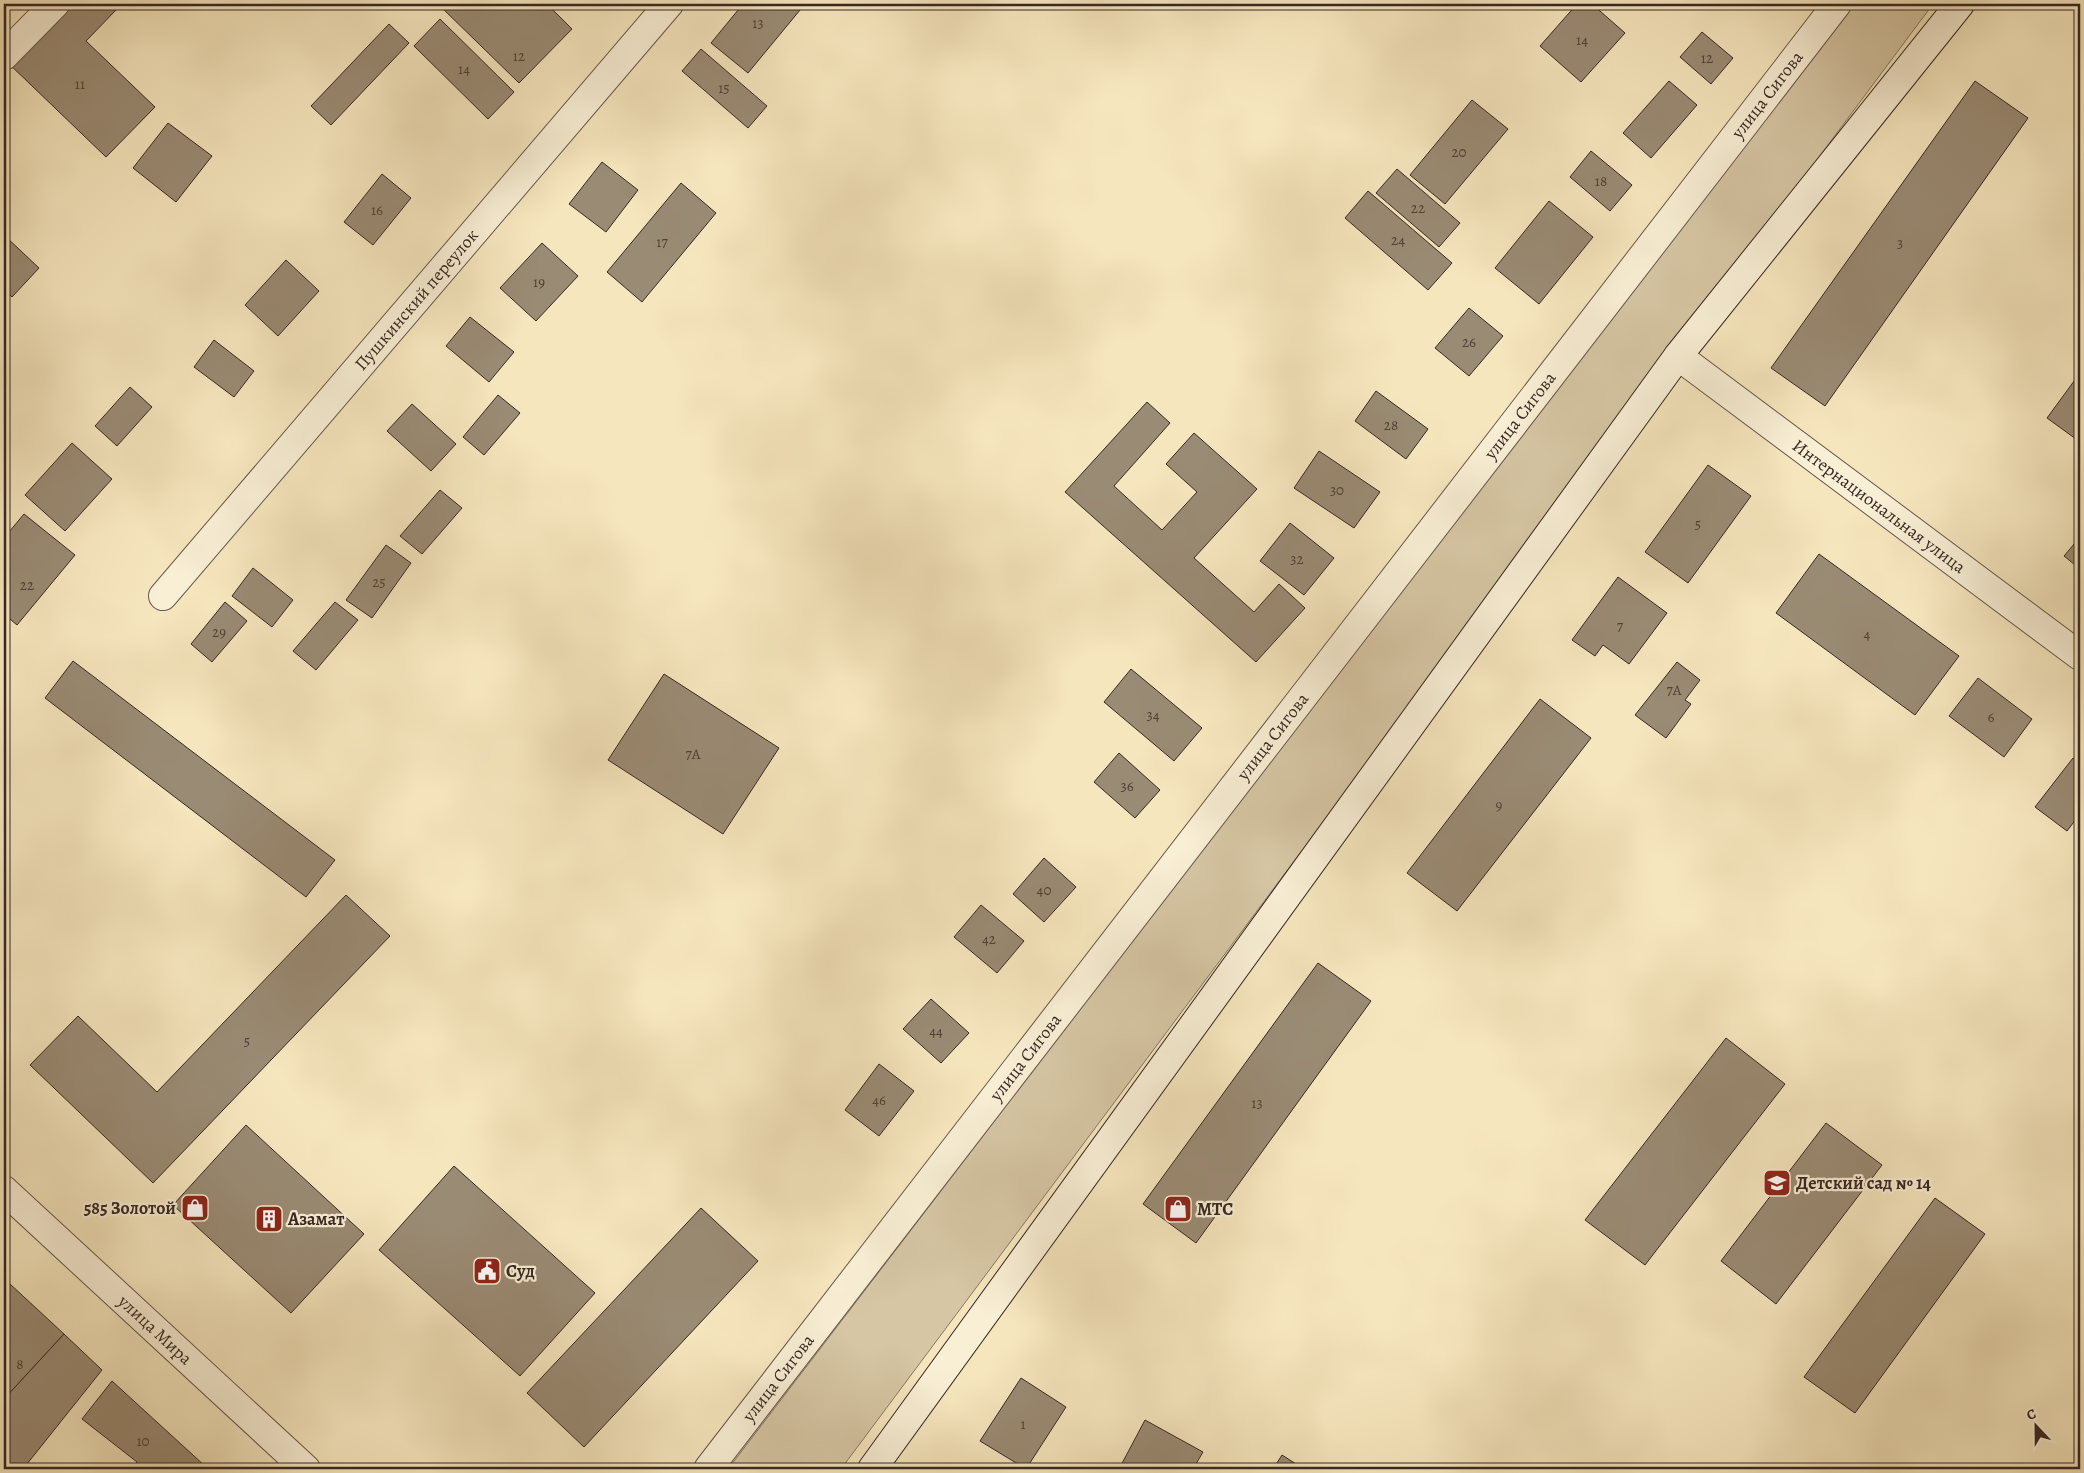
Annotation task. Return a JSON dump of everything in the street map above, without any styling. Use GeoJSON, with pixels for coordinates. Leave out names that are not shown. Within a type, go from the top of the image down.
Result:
{"type":"FeatureCollection","features":[{"type":"Feature","properties":{"kind":"street"},"geometry":{"type":"LineString","coordinates":[[4,56],[56,4]]}},
{"type":"Feature","properties":{"kind":"street","name":"Пушкинский переулок"},"geometry":{"type":"LineString","coordinates":[[163,596],[669,4]]}},
{"type":"Feature","properties":{"kind":"street","name":"улица Сигова"},"geometry":{"type":"LineString","coordinates":[[708,1469],[1837,4]]}},
{"type":"Feature","properties":{"kind":"street"},"geometry":{"type":"LineString","coordinates":[[872,1469],[1678,356],[1960,4]]}},
{"type":"Feature","properties":{"kind":"street","name":"Интернациональная улица"},"geometry":{"type":"LineString","coordinates":[[1678,356],[2080,656]]}},
{"type":"Feature","properties":{"kind":"street","name":"улица Мира"},"geometry":{"type":"LineString","coordinates":[[4,1190],[306,1469]]}},
{"type":"Feature","properties":{"kind":"shaded area"},"geometry":{"type":"Polygon","coordinates":[[[1850,4],[1933,4],[841,1469],[728,1469],[1850,4]]]}},
{"type":"Feature","properties":{"kind":"building"},"geometry":{"type":"Polygon","coordinates":[[[61,4],[112,4],[117,9],[86,41],[155,107],[106,157],[5,60],[61,4]]]}},
{"type":"Feature","properties":{"kind":"building"},"geometry":{"type":"Polygon","coordinates":[[[438,4],[547,4],[572,29],[519,83],[438,4]]]}},
{"type":"Feature","properties":{"kind":"building"},"geometry":{"type":"Polygon","coordinates":[[[743,4],[805,4],[748,73],[711,43],[743,4]]]}},
{"type":"Feature","properties":{"kind":"building"},"geometry":{"type":"Polygon","coordinates":[[[1577,4],[1592,4],[1625,33],[1581,82],[1540,46],[1577,4]]]}},
{"type":"Feature","properties":{"kind":"building"},"geometry":{"type":"Polygon","coordinates":[[[440,19],[514,92],[488,119],[414,46],[440,19]]]}},
{"type":"Feature","properties":{"kind":"building"},"geometry":{"type":"Polygon","coordinates":[[[389,24],[409,43],[331,125],[311,106],[389,24]]]}},
{"type":"Feature","properties":{"kind":"building"},"geometry":{"type":"Polygon","coordinates":[[[1702,32],[1733,58],[1711,84],[1680,57],[1702,32]]]}},
{"type":"Feature","properties":{"kind":"building"},"geometry":{"type":"Polygon","coordinates":[[[701,49],[767,106],[748,128],[682,71],[701,49]]]}},
{"type":"Feature","properties":{"kind":"building"},"geometry":{"type":"Polygon","coordinates":[[[1669,81],[1697,105],[1651,158],[1623,133],[1669,81]]]}},
{"type":"Feature","properties":{"kind":"building"},"geometry":{"type":"Polygon","coordinates":[[[1975,81],[2028,118],[1825,406],[1771,368],[1975,81]]]}},
{"type":"Feature","properties":{"kind":"building"},"geometry":{"type":"Polygon","coordinates":[[[1472,100],[1508,129],[1445,204],[1410,175],[1472,100]]]}},
{"type":"Feature","properties":{"kind":"building"},"geometry":{"type":"Polygon","coordinates":[[[168,123],[212,156],[176,202],[133,168],[168,123]]]}},
{"type":"Feature","properties":{"kind":"building"},"geometry":{"type":"Polygon","coordinates":[[[1591,151],[1632,185],[1610,211],[1570,177],[1591,151]]]}},
{"type":"Feature","properties":{"kind":"building"},"geometry":{"type":"Polygon","coordinates":[[[602,162],[638,190],[606,232],[569,204],[602,162]]]}},
{"type":"Feature","properties":{"kind":"building"},"geometry":{"type":"Polygon","coordinates":[[[1397,169],[1460,223],[1439,247],[1376,193],[1397,169]]]}},
{"type":"Feature","properties":{"kind":"building"},"geometry":{"type":"Polygon","coordinates":[[[382,174],[411,198],[373,245],[344,222],[382,174]]]}},
{"type":"Feature","properties":{"kind":"building"},"geometry":{"type":"Polygon","coordinates":[[[681,183],[716,213],[642,302],[607,272],[681,183]]]}},
{"type":"Feature","properties":{"kind":"building"},"geometry":{"type":"Polygon","coordinates":[[[1368,191],[1452,263],[1428,290],[1345,218],[1368,191]]]}},
{"type":"Feature","properties":{"kind":"building"},"geometry":{"type":"Polygon","coordinates":[[[1549,201],[1593,237],[1539,304],[1495,268],[1549,201]]]}},
{"type":"Feature","properties":{"kind":"building"},"geometry":{"type":"Polygon","coordinates":[[[4,235],[39,268],[12,297],[4,289],[4,235]]]}},
{"type":"Feature","properties":{"kind":"building"},"geometry":{"type":"Polygon","coordinates":[[[542,243],[578,276],[536,321],[500,288],[542,243]]]}},
{"type":"Feature","properties":{"kind":"building"},"geometry":{"type":"Polygon","coordinates":[[[286,260],[319,291],[278,336],[245,305],[286,260]]]}},
{"type":"Feature","properties":{"kind":"building"},"geometry":{"type":"Polygon","coordinates":[[[1469,308],[1503,336],[1469,376],[1435,348],[1469,308]]]}},
{"type":"Feature","properties":{"kind":"building"},"geometry":{"type":"Polygon","coordinates":[[[470,317],[514,352],[489,382],[446,346],[470,317]]]}},
{"type":"Feature","properties":{"kind":"building"},"geometry":{"type":"Polygon","coordinates":[[[214,340],[254,371],[234,397],[194,367],[214,340]]]}},
{"type":"Feature","properties":{"kind":"building"},"geometry":{"type":"Polygon","coordinates":[[[2080,373],[2080,442],[2047,418],[2080,373]]]}},
{"type":"Feature","properties":{"kind":"building"},"geometry":{"type":"Polygon","coordinates":[[[130,387],[152,407],[117,446],[95,426],[130,387]]]}},
{"type":"Feature","properties":{"kind":"building"},"geometry":{"type":"Polygon","coordinates":[[[1376,391],[1428,429],[1406,459],[1355,421],[1376,391]]]}},
{"type":"Feature","properties":{"kind":"building"},"geometry":{"type":"Polygon","coordinates":[[[498,395],[520,413],[484,455],[463,437],[498,395]]]}},
{"type":"Feature","properties":{"kind":"building"},"geometry":{"type":"Polygon","coordinates":[[[1147,402],[1170,423],[1114,486],[1162,530],[1197,492],[1166,464],[1194,433],[1257,489],[1194,558],[1254,612],[1279,584],[1305,608],[1256,662],[1065,492],[1147,402]]]}},
{"type":"Feature","properties":{"kind":"building"},"geometry":{"type":"Polygon","coordinates":[[[412,404],[456,444],[431,471],[387,431],[412,404]]]}},
{"type":"Feature","properties":{"kind":"building"},"geometry":{"type":"Polygon","coordinates":[[[72,443],[112,479],[65,531],[25,495],[72,443]]]}},
{"type":"Feature","properties":{"kind":"building"},"geometry":{"type":"Polygon","coordinates":[[[1319,451],[1380,492],[1354,528],[1294,488],[1319,451]]]}},
{"type":"Feature","properties":{"kind":"building"},"geometry":{"type":"Polygon","coordinates":[[[1708,465],[1751,496],[1688,583],[1645,552],[1708,465]]]}},
{"type":"Feature","properties":{"kind":"building"},"geometry":{"type":"Polygon","coordinates":[[[440,490],[462,508],[422,554],[400,536],[440,490]]]}},
{"type":"Feature","properties":{"kind":"building"},"geometry":{"type":"Polygon","coordinates":[[[24,514],[75,555],[17,625],[4,614],[4,538],[24,514]]]}},
{"type":"Feature","properties":{"kind":"building"},"geometry":{"type":"Polygon","coordinates":[[[1290,523],[1334,558],[1304,595],[1260,561],[1290,523]]]}},
{"type":"Feature","properties":{"kind":"building"},"geometry":{"type":"Polygon","coordinates":[[[2080,537],[2080,569],[2064,556],[2080,537]]]}},
{"type":"Feature","properties":{"kind":"building"},"geometry":{"type":"Polygon","coordinates":[[[386,545],[411,563],[372,618],[346,600],[386,545]]]}},
{"type":"Feature","properties":{"kind":"building"},"geometry":{"type":"Polygon","coordinates":[[[1819,554],[1959,656],[1915,715],[1776,613],[1819,554]]]}},
{"type":"Feature","properties":{"kind":"building"},"geometry":{"type":"Polygon","coordinates":[[[253,568],[293,600],[272,627],[232,596],[253,568]]]}},
{"type":"Feature","properties":{"kind":"building"},"geometry":{"type":"Polygon","coordinates":[[[1618,577],[1667,613],[1629,664],[1603,645],[1595,656],[1572,640],[1618,577]]]}},
{"type":"Feature","properties":{"kind":"building"},"geometry":{"type":"Polygon","coordinates":[[[225,602],[247,621],[212,662],[191,644],[225,602]]]}},
{"type":"Feature","properties":{"kind":"building"},"geometry":{"type":"Polygon","coordinates":[[[335,602],[358,620],[316,670],[293,651],[335,602]]]}},
{"type":"Feature","properties":{"kind":"building"},"geometry":{"type":"Polygon","coordinates":[[[73,661],[335,860],[306,897],[45,698],[73,661]]]}},
{"type":"Feature","properties":{"kind":"building"},"geometry":{"type":"Polygon","coordinates":[[[1677,662],[1700,680],[1685,700],[1691,704],[1666,738],[1635,715],[1677,662]]]}},
{"type":"Feature","properties":{"kind":"building"},"geometry":{"type":"Polygon","coordinates":[[[1131,669],[1202,728],[1174,761],[1104,702],[1131,669]]]}},
{"type":"Feature","properties":{"kind":"building"},"geometry":{"type":"Polygon","coordinates":[[[664,674],[779,748],[723,834],[608,760],[664,674]]]}},
{"type":"Feature","properties":{"kind":"building"},"geometry":{"type":"Polygon","coordinates":[[[1978,678],[2032,719],[2004,757],[1949,716],[1978,678]]]}},
{"type":"Feature","properties":{"kind":"building"},"geometry":{"type":"Polygon","coordinates":[[[1540,699],[1591,738],[1457,911],[1407,873],[1540,699]]]}},
{"type":"Feature","properties":{"kind":"building"},"geometry":{"type":"Polygon","coordinates":[[[1119,753],[1160,790],[1135,818],[1094,782],[1119,753]]]}},
{"type":"Feature","properties":{"kind":"building"},"geometry":{"type":"Polygon","coordinates":[[[2073,758],[2080,764],[2080,814],[2067,831],[2035,807],[2073,758]]]}},
{"type":"Feature","properties":{"kind":"building"},"geometry":{"type":"Polygon","coordinates":[[[1044,858],[1076,887],[1044,922],[1013,894],[1044,858]]]}},
{"type":"Feature","properties":{"kind":"building"},"geometry":{"type":"Polygon","coordinates":[[[346,895],[390,936],[153,1183],[30,1065],[78,1016],[157,1092],[346,895]]]}},
{"type":"Feature","properties":{"kind":"building"},"geometry":{"type":"Polygon","coordinates":[[[981,905],[1024,941],[997,973],[954,937],[981,905]]]}},
{"type":"Feature","properties":{"kind":"building"},"geometry":{"type":"Polygon","coordinates":[[[1318,963],[1371,1001],[1196,1243],[1143,1204],[1318,963]]]}},
{"type":"Feature","properties":{"kind":"building"},"geometry":{"type":"Polygon","coordinates":[[[931,999],[969,1033],[941,1063],[903,1029],[931,999]]]}},
{"type":"Feature","properties":{"kind":"building"},"geometry":{"type":"Polygon","coordinates":[[[1726,1038],[1785,1084],[1645,1265],[1585,1220],[1726,1038]]]}},
{"type":"Feature","properties":{"kind":"building"},"geometry":{"type":"Polygon","coordinates":[[[879,1064],[914,1091],[879,1136],[845,1110],[879,1064]]]}},
{"type":"Feature","properties":{"kind":"building"},"geometry":{"type":"Polygon","coordinates":[[[1826,1123],[1882,1165],[1776,1304],[1721,1261],[1826,1123]]]}},
{"type":"Feature","properties":{"kind":"building","name":"Азамат"},"geometry":{"type":"Polygon","coordinates":[[[246,1125],[364,1234],[291,1313],[173,1205],[246,1125]]]}},
{"type":"Feature","properties":{"kind":"building","name":"Суд"},"geometry":{"type":"Polygon","coordinates":[[[454,1166],[595,1293],[520,1376],[379,1250],[454,1166]]]}},
{"type":"Feature","properties":{"kind":"building"},"geometry":{"type":"Polygon","coordinates":[[[1935,1198],[1985,1234],[1855,1413],[1804,1377],[1935,1198]]]}},
{"type":"Feature","properties":{"kind":"building"},"geometry":{"type":"Polygon","coordinates":[[[701,1208],[758,1261],[584,1447],[527,1393],[701,1208]]]}},
{"type":"Feature","properties":{"kind":"building"},"geometry":{"type":"Polygon","coordinates":[[[10,1284],[64,1334],[7,1396],[4,1394],[4,1291],[10,1284]]]}},
{"type":"Feature","properties":{"kind":"building"},"geometry":{"type":"Polygon","coordinates":[[[64,1334],[102,1370],[23,1469],[4,1469],[4,1399],[64,1334]]]}},
{"type":"Feature","properties":{"kind":"building"},"geometry":{"type":"Polygon","coordinates":[[[1021,1378],[1066,1407],[1026,1469],[980,1441],[1021,1378]]]}},
{"type":"Feature","properties":{"kind":"building"},"geometry":{"type":"Polygon","coordinates":[[[112,1381],[205,1466],[201,1469],[131,1469],[137,1462],[82,1419],[112,1381]]]}},
{"type":"Feature","properties":{"kind":"building"},"geometry":{"type":"Polygon","coordinates":[[[1145,1420],[1203,1452],[1193,1469],[1119,1469],[1145,1420]]]}},
{"type":"Feature","properties":{"kind":"building"},"geometry":{"type":"Polygon","coordinates":[[[1282,1455],[1304,1469],[1273,1469],[1282,1455]]]}},
{"type":"Feature","properties":{"kind":"place","name":"Детский сад № 14"},"geometry":{"type":"Point","coordinates":[1777,1183]}},
{"type":"Feature","properties":{"kind":"place","name":"585 Золотой"},"geometry":{"type":"Point","coordinates":[195,1208]}},
{"type":"Feature","properties":{"kind":"place","name":"МТС"},"geometry":{"type":"Point","coordinates":[1178,1209]}},
{"type":"Feature","properties":{"kind":"place","name":"Азамат"},"geometry":{"type":"Point","coordinates":[269,1219]}},
{"type":"Feature","properties":{"kind":"place","name":"Суд"},"geometry":{"type":"Point","coordinates":[487,1271]}}]}
